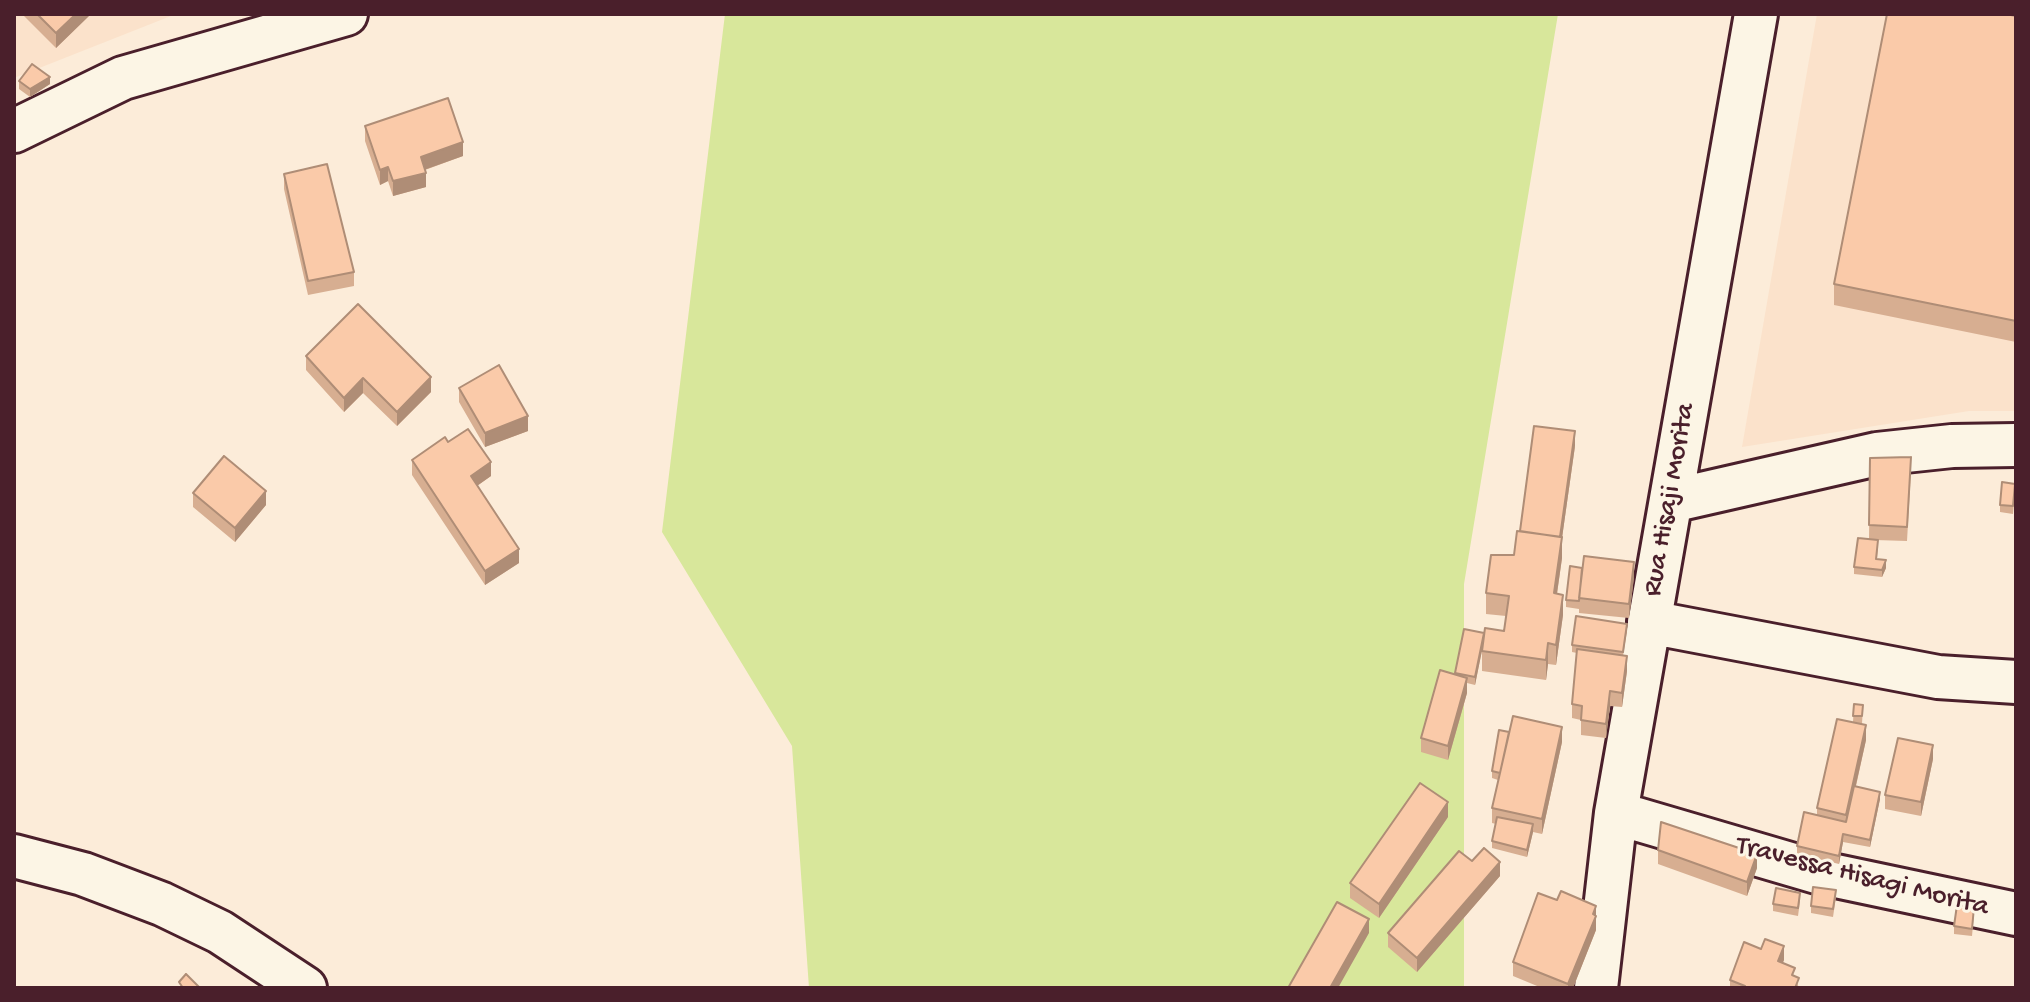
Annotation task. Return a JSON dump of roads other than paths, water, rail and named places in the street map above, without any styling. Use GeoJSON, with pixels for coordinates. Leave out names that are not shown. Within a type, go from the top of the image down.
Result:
{"type":"FeatureCollection","features":[{"type":"Feature","properties":{"kind":"street"},"geometry":{"type":"LineString","coordinates":[[14,131],[123,78],[346,14]]}},
{"type":"Feature","properties":{"kind":"street","name":"Rua Hisaji Morita"},"geometry":{"type":"LineString","coordinates":[[1596,988],[1616,813],[1756,14]]}},
{"type":"Feature","properties":{"kind":"street"},"geometry":{"type":"LineString","coordinates":[[1671,501],[1877,454],[1952,446],[2016,445]]}},
{"type":"Feature","properties":{"kind":"street"},"geometry":{"type":"LineString","coordinates":[[1649,622],[1938,677],[2016,682]]}},
{"type":"Feature","properties":{"kind":"street","name":"Travessa Hisagi Morita"},"geometry":{"type":"LineString","coordinates":[[1616,813],[1817,872],[2016,914]]}},
{"type":"Feature","properties":{"kind":"street"},"geometry":{"type":"LineString","coordinates":[[14,856],[83,874],[162,904],[220,932],[305,988]]}}]}
